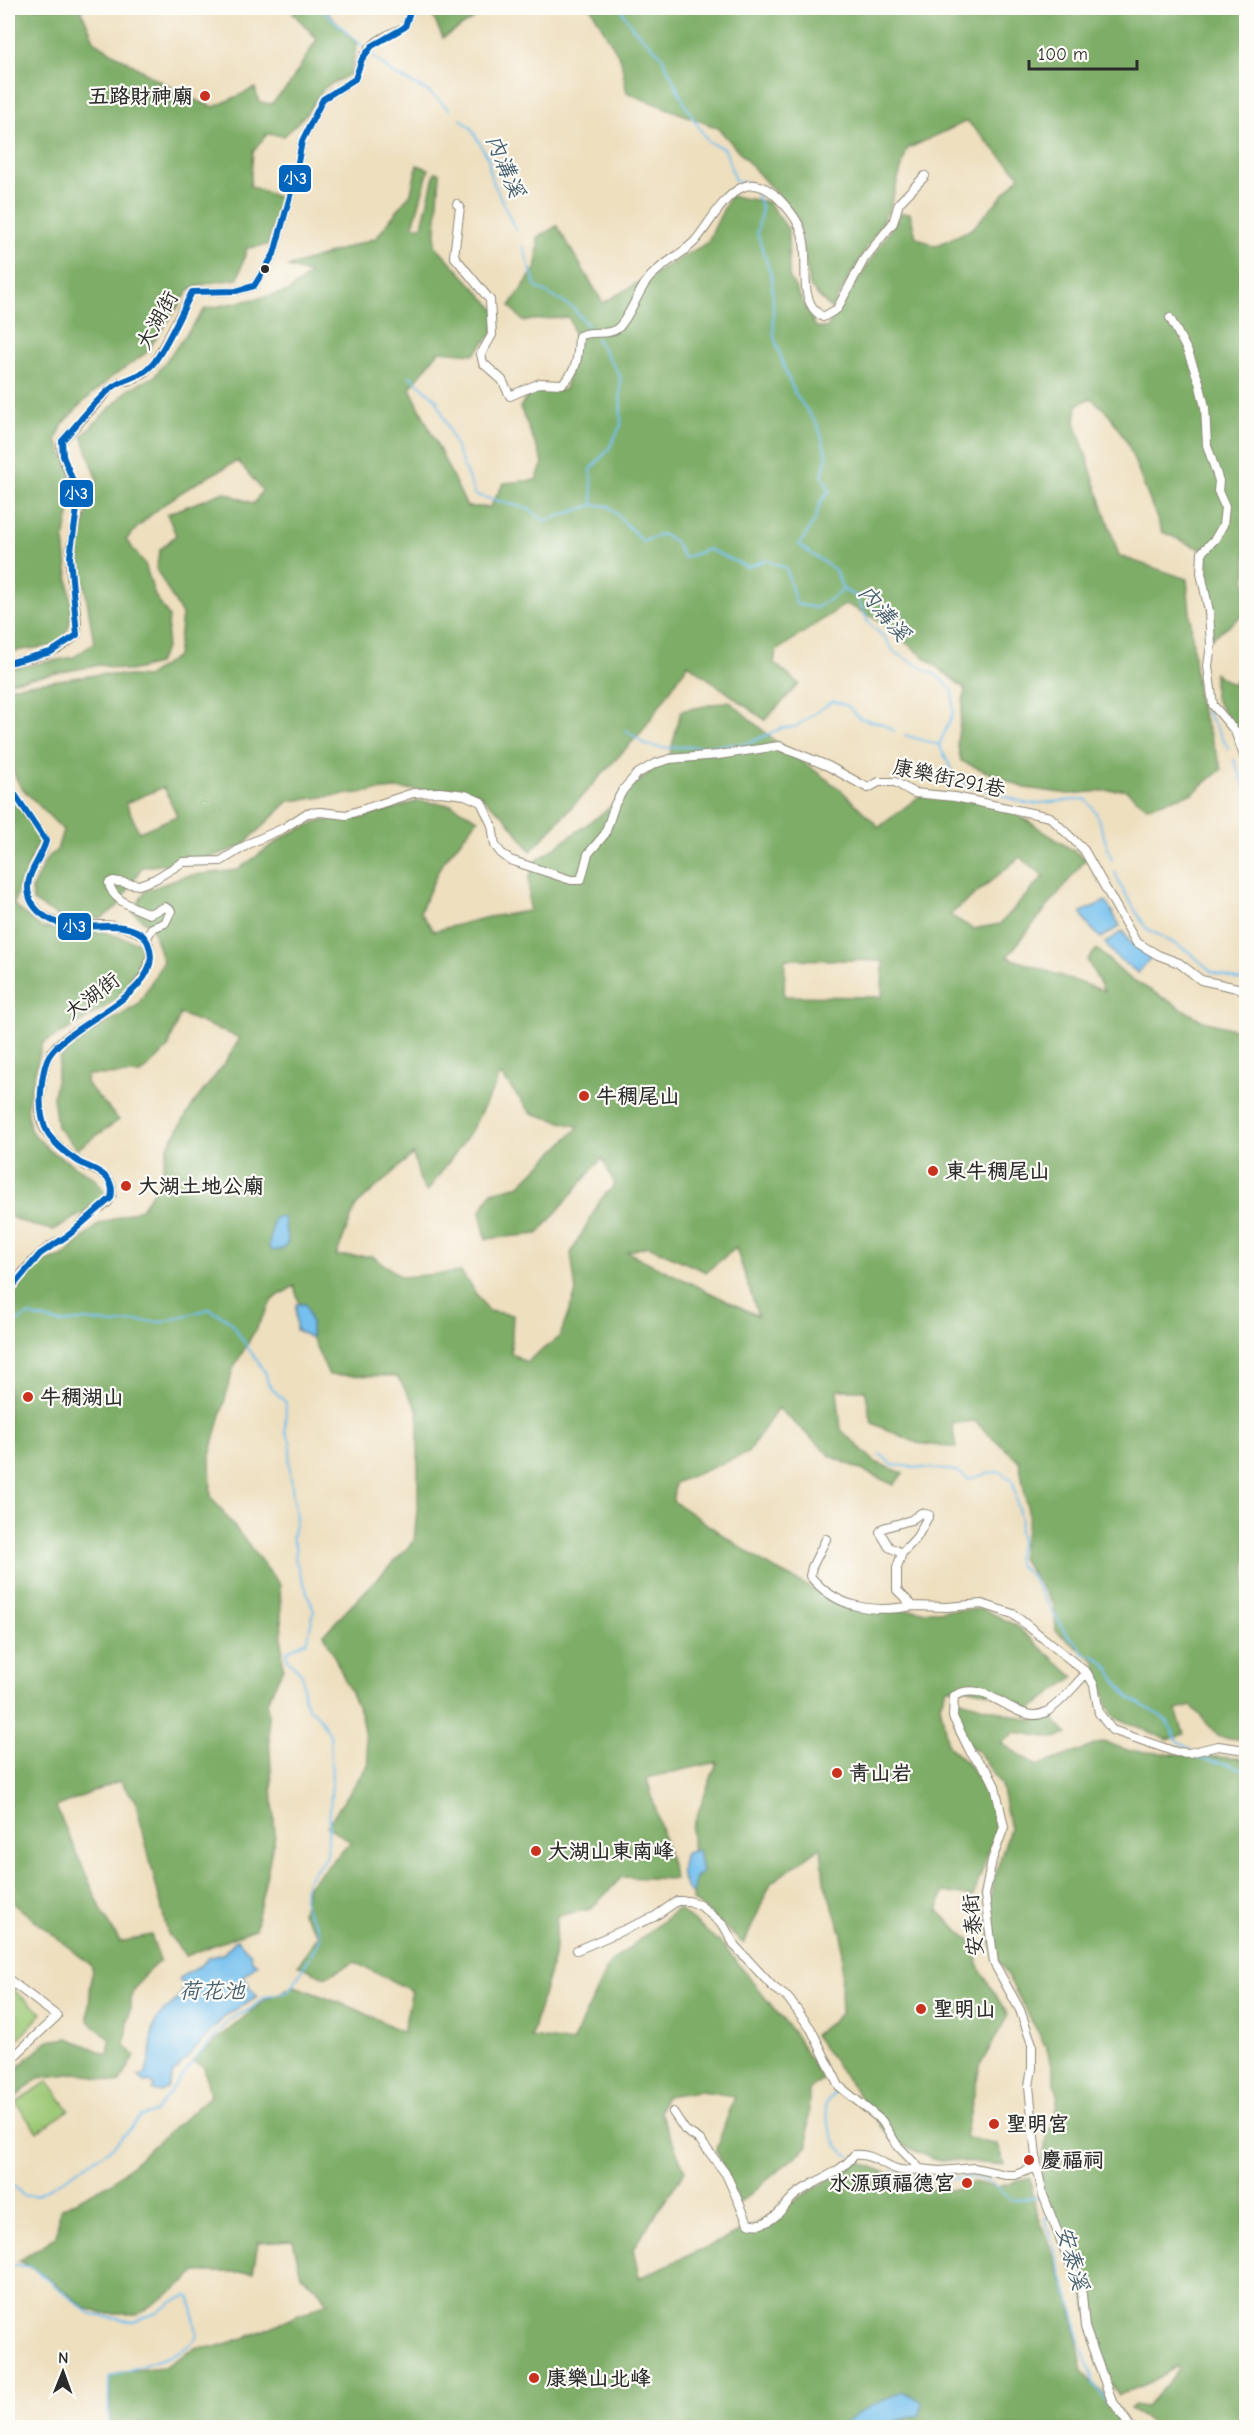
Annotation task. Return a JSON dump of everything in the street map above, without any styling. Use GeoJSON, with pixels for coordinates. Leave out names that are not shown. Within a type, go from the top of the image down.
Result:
{"type":"FeatureCollection","features":[{"type":"Feature","properties":{"kind":"street","name":"大湖街"},"geometry":{"type":"LineString","coordinates":[[8,663],[44,657],[63,647],[78,635],[69,558],[78,504],[74,479],[61,455],[62,441],[110,389],[120,382],[132,380],[144,373],[154,363],[192,292],[236,291],[254,286],[274,254],[295,178],[302,141],[323,99],[355,79],[358,65],[369,47],[405,27],[411,8]]}},
{"type":"Feature","properties":{"kind":"street"},"geometry":{"type":"LineString","coordinates":[[457,204],[460,207],[454,256],[490,300],[492,335],[482,354],[483,363],[502,380],[510,396],[540,383],[562,384],[571,377],[578,361],[579,336],[585,332],[609,333],[617,329],[626,318],[648,279],[695,241],[733,191],[751,186],[767,188],[792,213],[803,237],[807,296],[813,311],[823,317],[837,309],[864,259],[893,223],[899,203],[925,176]]}},
{"type":"Feature","properties":{"kind":"street"},"geometry":{"type":"LineString","coordinates":[[1170,318],[1188,352],[1199,382],[1205,407],[1207,445],[1219,481],[1218,491],[1226,507],[1223,525],[1215,539],[1202,552],[1201,573],[1209,611],[1211,645],[1208,666],[1213,705],[1235,731],[1246,761]]}},
{"type":"Feature","properties":{"kind":"street","name":"康樂街291巷"},"geometry":{"type":"LineString","coordinates":[[146,940],[152,928],[165,923],[171,911],[165,907],[149,914],[128,906],[110,890],[109,883],[113,881],[139,885],[155,879],[183,862],[222,861],[307,813],[346,815],[413,793],[452,792],[465,795],[481,802],[492,825],[495,844],[510,860],[574,880],[581,880],[588,854],[605,834],[615,804],[623,790],[637,774],[654,764],[670,759],[779,746],[828,766],[868,788],[879,782],[895,782],[914,793],[955,797],[1050,817],[1084,850],[1136,942],[1158,955],[1179,963],[1201,980],[1246,990]]}},
{"type":"Feature","properties":{"kind":"street"},"geometry":{"type":"LineString","coordinates":[[8,784],[46,841],[43,854],[28,884],[34,907],[58,923],[82,928],[99,924],[117,926],[142,936],[146,940]]}},
{"type":"Feature","properties":{"kind":"street","name":"大湖街"},"geometry":{"type":"LineString","coordinates":[[8,1292],[40,1254],[69,1235],[110,1201],[112,1196],[112,1184],[109,1179],[82,1164],[65,1151],[44,1127],[40,1115],[43,1080],[50,1052],[71,1034],[124,999],[144,975],[151,959],[146,940]]}},
{"type":"Feature","properties":{"kind":"street"},"geometry":{"type":"LineString","coordinates":[[902,1553],[889,1546],[880,1532],[883,1528],[911,1520],[921,1513],[929,1515],[917,1537],[902,1553],[897,1568],[897,1590],[914,1606]]}},
{"type":"Feature","properties":{"kind":"street"},"geometry":{"type":"LineString","coordinates":[[826,1539],[810,1576],[822,1590],[846,1604],[897,1609],[914,1606],[947,1607],[982,1604],[1013,1614],[1087,1674],[1094,1685],[1099,1713],[1112,1730],[1163,1749],[1191,1752],[1218,1746],[1246,1749]]}},
{"type":"Feature","properties":{"kind":"street","name":"安泰街"},"geometry":{"type":"LineString","coordinates":[[1087,1674],[1045,1712],[1032,1715],[1006,1705],[995,1696],[961,1692],[954,1696],[953,1717],[971,1753],[988,1772],[995,1786],[1004,1827],[992,1860],[985,1895],[994,1963],[1020,2010],[1032,2044],[1029,2086],[1037,2168],[1047,2207],[1082,2294],[1085,2327],[1112,2398],[1131,2427]]}},
{"type":"Feature","properties":{"kind":"street"},"geometry":{"type":"LineString","coordinates":[[577,1950],[654,1917],[677,1901],[688,1901],[701,1906],[724,1926],[735,1946],[773,1987],[788,1998],[811,2029],[839,2086],[882,2121],[897,2145],[920,2169]]}},
{"type":"Feature","properties":{"kind":"street"},"geometry":{"type":"LineString","coordinates":[[8,1979],[57,2016],[8,2062]]}},
{"type":"Feature","properties":{"kind":"street"},"geometry":{"type":"LineString","coordinates":[[673,2112],[685,2130],[700,2140],[726,2174],[748,2223],[762,2224],[784,2210],[793,2198],[816,2181],[844,2168],[851,2159],[875,2157],[896,2169],[906,2171],[974,2168],[1015,2175],[1037,2168]]}},
{"type":"Feature","properties":{"kind":"green space"},"geometry":{"type":"Polygon","coordinates":[[[8,8],[85,8],[81,10],[95,42],[192,99],[214,107],[255,88],[259,102],[271,104],[289,85],[317,39],[293,13],[298,8],[324,8],[357,44],[350,74],[324,88],[306,114],[284,136],[267,134],[253,152],[250,186],[280,198],[268,245],[247,248],[238,279],[209,283],[190,289],[146,353],[112,377],[81,404],[63,424],[56,440],[71,469],[72,500],[64,540],[72,613],[68,629],[58,645],[8,652],[8,8]]]}},
{"type":"Feature","properties":{"kind":"green space"},"geometry":{"type":"Polygon","coordinates":[[[429,8],[492,8],[443,38],[429,8]]]}},
{"type":"Feature","properties":{"kind":"green space"},"geometry":{"type":"Polygon","coordinates":[[[591,8],[1246,8],[1246,643],[1243,615],[1212,638],[1207,552],[1162,532],[1127,442],[1109,414],[1091,398],[1077,405],[1075,422],[1119,556],[1187,579],[1198,701],[1222,769],[1193,793],[1147,807],[1124,789],[1069,794],[1025,788],[961,761],[957,742],[965,689],[876,619],[846,604],[776,651],[774,663],[799,684],[765,720],[688,664],[643,730],[531,851],[505,817],[476,792],[394,789],[289,801],[242,846],[203,860],[142,867],[118,906],[102,918],[61,918],[33,901],[32,888],[47,858],[57,850],[63,830],[20,786],[8,761],[8,687],[102,674],[146,677],[177,656],[182,615],[156,569],[160,550],[176,535],[167,514],[224,492],[254,504],[262,490],[238,461],[178,495],[150,515],[126,540],[145,564],[155,596],[169,617],[166,648],[157,664],[130,671],[100,665],[8,682],[8,669],[74,657],[94,643],[78,545],[97,478],[82,436],[129,389],[154,377],[205,309],[288,292],[310,274],[288,267],[376,238],[411,193],[417,165],[429,169],[413,226],[422,226],[435,172],[440,173],[435,245],[500,315],[491,335],[474,354],[439,351],[410,388],[467,507],[490,507],[504,483],[536,480],[543,463],[520,407],[531,391],[565,390],[576,341],[569,317],[523,321],[510,306],[537,266],[538,237],[557,226],[603,303],[707,243],[730,196],[768,202],[788,229],[789,276],[816,327],[827,328],[901,213],[910,213],[916,237],[935,246],[972,229],[1020,176],[967,121],[907,149],[889,210],[831,309],[810,287],[798,218],[718,128],[627,93],[621,60],[591,8]],[[164,787],[126,803],[139,832],[177,816],[164,787]]]}},
{"type":"Feature","properties":{"kind":"green space"},"geometry":{"type":"Polygon","coordinates":[[[1246,667],[1246,753],[1214,696],[1214,673],[1233,685],[1246,667]]]}},
{"type":"Feature","properties":{"kind":"green space"},"geometry":{"type":"Polygon","coordinates":[[[729,701],[775,741],[841,790],[879,827],[925,792],[1003,805],[1086,859],[1007,957],[1104,991],[1087,960],[1097,949],[1126,976],[1203,1021],[1246,1032],[1246,1740],[1219,1737],[1192,1706],[1176,1710],[1184,1734],[1168,1740],[1114,1717],[1106,1701],[1095,1661],[1056,1631],[1054,1605],[1020,1557],[1029,1517],[1019,1461],[974,1421],[952,1424],[956,1448],[917,1443],[872,1423],[865,1390],[837,1390],[841,1430],[875,1462],[903,1473],[894,1485],[831,1456],[778,1408],[748,1453],[675,1483],[673,1501],[767,1565],[851,1609],[933,1611],[984,1609],[1015,1625],[1074,1677],[1031,1709],[990,1693],[969,1688],[947,1688],[940,1704],[948,1746],[968,1764],[990,1798],[996,1830],[973,1897],[943,1892],[938,1911],[970,1941],[982,1973],[1008,2015],[980,2066],[965,2137],[998,2145],[1004,2165],[932,2159],[891,2139],[814,2035],[841,2014],[842,1935],[824,1881],[821,1847],[771,1883],[744,1944],[693,1900],[692,1829],[717,1762],[647,1778],[675,1879],[622,1877],[591,1909],[557,1916],[554,1957],[531,2037],[572,2043],[609,1964],[678,1909],[723,1945],[795,2035],[822,2079],[809,2090],[808,2146],[738,2204],[716,2149],[735,2096],[700,2091],[665,2096],[660,2112],[685,2171],[633,2248],[639,2278],[753,2226],[859,2161],[895,2177],[914,2174],[916,2182],[945,2190],[967,2186],[973,2182],[998,2187],[1030,2178],[1035,2207],[1070,2299],[1083,2373],[1119,2410],[1128,2427],[111,2427],[109,2377],[124,2371],[164,2367],[197,2347],[215,2347],[250,2336],[327,2303],[317,2288],[301,2275],[293,2240],[258,2242],[253,2272],[197,2272],[138,2314],[103,2314],[85,2308],[51,2280],[19,2261],[56,2237],[60,2209],[112,2182],[210,2096],[204,2067],[192,2061],[266,1999],[295,1986],[356,2009],[403,2032],[412,1991],[355,1962],[325,1977],[298,1965],[319,1935],[302,1913],[308,1886],[351,1842],[327,1826],[369,1763],[361,1715],[324,1634],[414,1541],[418,1499],[418,1410],[397,1376],[329,1375],[305,1323],[294,1286],[273,1299],[233,1369],[210,1456],[211,1497],[280,1585],[283,1668],[267,1702],[275,1835],[255,1929],[186,1956],[168,1934],[135,1799],[119,1781],[56,1807],[104,1915],[120,1942],[151,1935],[160,1960],[145,1974],[132,1993],[125,2045],[135,2056],[119,2083],[77,2073],[38,2078],[8,2104],[8,2076],[48,2041],[69,2038],[108,2055],[110,2040],[88,2020],[92,1966],[8,1899],[8,1303],[37,1264],[62,1257],[99,1224],[141,1209],[159,1183],[168,1146],[194,1103],[225,1063],[240,1038],[180,1014],[168,1048],[141,1074],[87,1075],[86,1083],[119,1120],[77,1149],[57,1127],[53,1097],[60,1058],[85,1036],[138,1005],[163,962],[152,928],[133,912],[145,891],[185,876],[237,870],[288,834],[320,821],[363,818],[418,801],[452,805],[478,819],[441,865],[420,912],[434,931],[488,917],[529,911],[529,878],[536,861],[604,812],[670,754],[681,711],[729,701]],[[1020,857],[950,915],[973,929],[1000,924],[1044,876],[1020,857]],[[785,959],[784,996],[882,997],[883,961],[785,959]],[[501,1075],[469,1134],[427,1192],[420,1181],[413,1154],[356,1206],[336,1256],[372,1256],[402,1277],[461,1272],[488,1311],[513,1315],[511,1353],[526,1362],[560,1336],[576,1292],[571,1253],[601,1199],[615,1185],[602,1158],[538,1234],[486,1239],[480,1212],[492,1192],[520,1185],[579,1127],[531,1113],[501,1075]],[[648,1246],[627,1252],[758,1316],[736,1248],[706,1272],[648,1246]]]}},
{"type":"Feature","properties":{"kind":"green space"},"geometry":{"type":"Polygon","coordinates":[[[8,790],[40,838],[14,905],[42,928],[104,932],[146,945],[132,980],[120,994],[92,1016],[42,1044],[27,1105],[30,1130],[50,1151],[93,1177],[105,1192],[100,1204],[53,1230],[30,1225],[8,1216],[8,790]]]}},
{"type":"Feature","properties":{"kind":"green space"},"geometry":{"type":"Polygon","coordinates":[[[957,1699],[1029,1720],[1053,1718],[1067,1734],[1054,1738],[1015,1732],[1001,1743],[1037,1766],[1103,1742],[1131,1751],[1246,1759],[1246,2427],[1155,2427],[1129,2409],[1134,2405],[1146,2407],[1179,2370],[1178,2366],[1151,2382],[1119,2395],[1102,2368],[1088,2306],[1053,2220],[1043,2184],[1042,2166],[1048,2133],[1065,2117],[1055,2113],[1058,2095],[1047,2049],[993,1949],[988,1926],[992,1886],[1010,1828],[1001,1785],[980,1754],[962,1739],[956,1724],[957,1699]]]}},
{"type":"Feature","properties":{"kind":"green space"},"geometry":{"type":"Polygon","coordinates":[[[8,1986],[42,2013],[8,2050],[8,1986]]]}},
{"type":"Feature","properties":{"kind":"green space"},"geometry":{"type":"Polygon","coordinates":[[[48,2081],[69,2110],[37,2132],[16,2103],[48,2081]]]}},
{"type":"Feature","properties":{"kind":"water"},"geometry":{"type":"Polygon","coordinates":[[[1106,901],[1120,926],[1101,938],[1087,924],[1081,912],[1106,901]]]}},
{"type":"Feature","properties":{"kind":"water"},"geometry":{"type":"Polygon","coordinates":[[[1123,931],[1130,943],[1152,956],[1138,973],[1115,956],[1105,943],[1123,931]]]}},
{"type":"Feature","properties":{"kind":"water"},"geometry":{"type":"Polygon","coordinates":[[[283,1216],[288,1242],[282,1249],[272,1251],[269,1247],[273,1221],[274,1218],[283,1216]]]}},
{"type":"Feature","properties":{"kind":"water"},"geometry":{"type":"Polygon","coordinates":[[[296,1304],[306,1304],[311,1323],[311,1338],[296,1330],[296,1304]]]}},
{"type":"Feature","properties":{"kind":"water"},"geometry":{"type":"Polygon","coordinates":[[[698,1850],[702,1873],[695,1877],[692,1895],[683,1880],[682,1864],[685,1853],[698,1850]]]}},
{"type":"Feature","properties":{"kind":"water","name":"荷花池"},"geometry":{"type":"Polygon","coordinates":[[[237,1939],[257,1964],[243,1976],[257,1996],[224,2017],[174,2073],[168,2087],[162,2092],[153,2090],[154,2085],[148,2081],[145,2083],[138,2076],[145,2074],[148,2067],[155,2023],[182,1992],[184,1986],[179,1979],[208,1958],[223,1954],[237,1939]]]}},
{"type":"Feature","properties":{"kind":"water"},"geometry":{"type":"Polygon","coordinates":[[[901,2392],[922,2401],[920,2415],[883,2427],[841,2427],[862,2411],[901,2392]]]}},
{"type":"Feature","properties":{"kind":"waterway","name":"內溝溪"},"geometry":{"type":"LineString","coordinates":[[321,8],[362,46]]}},
{"type":"Feature","properties":{"kind":"waterway"},"geometry":{"type":"LineString","coordinates":[[620,8],[632,27],[661,55],[686,106],[708,142],[725,149],[735,181],[746,183]]}},
{"type":"Feature","properties":{"kind":"waterway","name":"內溝溪"},"geometry":{"type":"LineString","coordinates":[[371,54],[392,73],[429,92],[450,110]]}},
{"type":"Feature","properties":{"kind":"waterway","name":"內溝溪"},"geometry":{"type":"LineString","coordinates":[[461,119],[471,128],[488,158],[491,177],[515,229]]}},
{"type":"Feature","properties":{"kind":"waterway"},"geometry":{"type":"LineString","coordinates":[[755,191],[762,208],[757,233],[772,278],[774,336],[786,373],[796,395],[818,426],[827,456],[822,476],[830,490],[821,501],[814,522],[799,545],[835,570],[843,589]]}},
{"type":"Feature","properties":{"kind":"waterway","name":"內溝溪"},"geometry":{"type":"LineString","coordinates":[[523,246],[536,287],[573,308],[588,326]]}},
{"type":"Feature","properties":{"kind":"waterway","name":"內溝溪"},"geometry":{"type":"LineString","coordinates":[[593,505],[591,469],[609,449],[621,425],[620,376],[596,338]]}},
{"type":"Feature","properties":{"kind":"waterway","name":"內溝溪"},"geometry":{"type":"LineString","coordinates":[[410,376],[437,400],[475,495],[529,509],[544,521],[593,505],[609,506],[643,542],[662,534],[674,541],[684,558],[708,549],[747,567],[766,560],[786,568],[796,604],[816,608],[844,590],[857,597],[868,622],[885,638],[894,652],[939,677],[953,691],[953,713],[939,745],[957,780],[1028,804],[1086,799],[1096,813],[1112,860]]}},
{"type":"Feature","properties":{"kind":"waterway"},"geometry":{"type":"LineString","coordinates":[[1202,692],[1206,711],[1229,749]]}},
{"type":"Feature","properties":{"kind":"waterway"},"geometry":{"type":"LineString","coordinates":[[626,730],[646,745],[661,748],[747,744],[782,728],[795,727],[833,701],[848,706],[859,718],[883,724],[894,731]]}},
{"type":"Feature","properties":{"kind":"waterway"},"geometry":{"type":"LineString","coordinates":[[905,735],[939,745]]}},
{"type":"Feature","properties":{"kind":"waterway"},"geometry":{"type":"LineString","coordinates":[[1234,760],[1246,789]]}},
{"type":"Feature","properties":{"kind":"waterway","name":"內溝溪"},"geometry":{"type":"LineString","coordinates":[[1115,871],[1119,883],[1146,928],[1188,951],[1212,972],[1239,980],[1246,979]]}},
{"type":"Feature","properties":{"kind":"waterway"},"geometry":{"type":"LineString","coordinates":[[8,2184],[24,2196],[36,2195],[113,2147],[142,2116],[155,2112],[200,2053],[231,2019],[251,2009],[264,1997],[291,1989],[320,1939],[319,1931],[306,1910],[304,1893],[309,1877],[327,1855],[332,1780],[330,1734],[316,1713],[308,1708],[304,1698],[302,1674],[288,1660],[286,1652],[307,1641],[314,1611],[295,1559],[296,1549],[292,1538],[296,1519],[289,1462],[291,1443],[285,1431],[286,1403],[268,1384],[266,1374],[229,1320],[209,1309],[163,1322],[136,1321],[114,1324],[87,1320],[61,1323],[28,1315],[16,1322]]}},
{"type":"Feature","properties":{"kind":"waterway"},"geometry":{"type":"LineString","coordinates":[[880,1454],[893,1465],[957,1471],[968,1479],[998,1472],[1009,1477],[1013,1482],[1021,1522],[1019,1531],[1021,1541],[1016,1558],[1019,1566],[1030,1575],[1067,1635],[1076,1642],[1084,1654],[1103,1662],[1123,1691],[1130,1698],[1160,1715],[1172,1729],[1176,1740],[1191,1750]]}},
{"type":"Feature","properties":{"kind":"waterway"},"geometry":{"type":"LineString","coordinates":[[1195,1754],[1197,1758],[1246,1770]]}},
{"type":"Feature","properties":{"kind":"waterway","name":"安泰溪"},"geometry":{"type":"LineString","coordinates":[[838,2088],[825,2104],[826,2111],[835,2141],[850,2156]]}},
{"type":"Feature","properties":{"kind":"waterway","name":"安泰溪"},"geometry":{"type":"LineString","coordinates":[[892,2171],[901,2175],[938,2180],[976,2177],[989,2181],[1011,2200],[1041,2198]]}},
{"type":"Feature","properties":{"kind":"waterway","name":"安泰溪"},"geometry":{"type":"LineString","coordinates":[[1049,2216],[1045,2218],[1094,2384],[1125,2428]]}},
{"type":"Feature","properties":{"kind":"waterway"},"geometry":{"type":"LineString","coordinates":[[8,2264],[31,2267],[92,2315],[134,2322],[161,2310],[174,2301],[190,2297],[197,2334],[195,2340],[184,2349],[167,2357],[109,2377],[108,2428]]}},
{"type":"Feature","properties":{"kind":"transit line","name":"小3"},"geometry":{"type":"LineString","coordinates":[[8,663],[51,652],[77,635],[70,557],[78,502],[75,486],[63,456],[62,441],[106,393],[152,365],[168,340],[192,292],[236,291],[254,286],[274,254],[295,178],[302,141],[323,99],[355,79],[362,59],[372,46],[405,27],[411,8]]}},
{"type":"Feature","properties":{"kind":"transit line","name":"小3"},"geometry":{"type":"LineString","coordinates":[[8,784],[46,841],[29,881],[29,896],[33,905],[46,917],[63,925],[118,926],[136,931],[148,943],[151,961],[144,978],[130,993],[57,1046],[47,1060],[43,1075],[41,1114],[48,1133],[69,1155],[106,1177],[112,1187],[111,1198],[70,1234],[40,1254],[8,1292]]}},
{"type":"Feature","properties":{"kind":"place","name":"五路財神廟"},"geometry":{"type":"Point","coordinates":[205,96]}},
{"type":"Feature","properties":{"kind":"place","name":"牛稠尾山"},"geometry":{"type":"Point","coordinates":[584,1096]}},
{"type":"Feature","properties":{"kind":"place","name":"東牛稠尾山"},"geometry":{"type":"Point","coordinates":[933,1171]}},
{"type":"Feature","properties":{"kind":"place","name":"大湖土地公廟"},"geometry":{"type":"Point","coordinates":[126,1186]}},
{"type":"Feature","properties":{"kind":"place","name":"牛稠湖山"},"geometry":{"type":"Point","coordinates":[28,1397]}},
{"type":"Feature","properties":{"kind":"place","name":"青山岩"},"geometry":{"type":"Point","coordinates":[837,1773]}},
{"type":"Feature","properties":{"kind":"place","name":"大湖山東南峰"},"geometry":{"type":"Point","coordinates":[536,1851]}},
{"type":"Feature","properties":{"kind":"place","name":"聖明山"},"geometry":{"type":"Point","coordinates":[921,2009]}},
{"type":"Feature","properties":{"kind":"place","name":"聖明宮"},"geometry":{"type":"Point","coordinates":[994,2124]}},
{"type":"Feature","properties":{"kind":"place","name":"慶福祠"},"geometry":{"type":"Point","coordinates":[1029,2160]}},
{"type":"Feature","properties":{"kind":"place","name":"水源頭福德宮"},"geometry":{"type":"Point","coordinates":[967,2183]}},
{"type":"Feature","properties":{"kind":"place","name":"康樂山北峰"},"geometry":{"type":"Point","coordinates":[534,2378]}}]}
